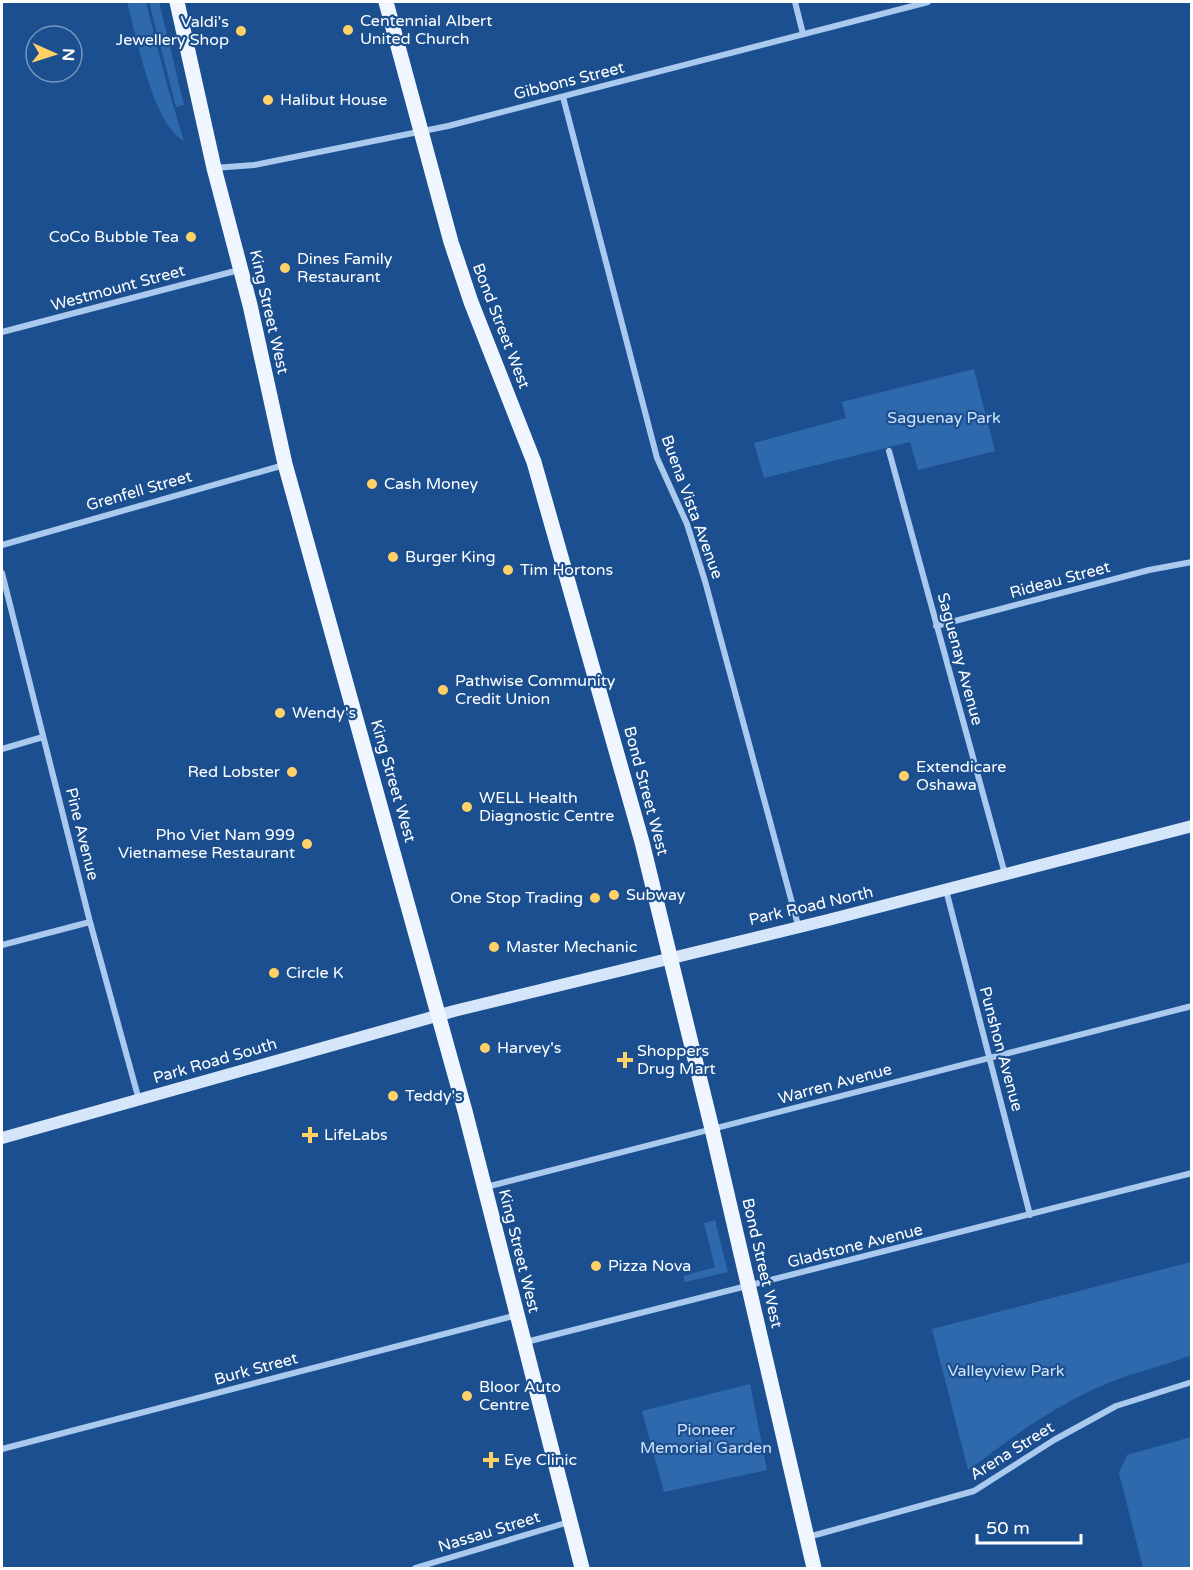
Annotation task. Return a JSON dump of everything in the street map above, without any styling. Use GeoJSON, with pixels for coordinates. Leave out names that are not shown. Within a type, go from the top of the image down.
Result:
{"type":"FeatureCollection","features":[{"type":"Feature","properties":{"kind":"main road","name":"King Street West"},"geometry":{"type":"LineString","coordinates":[[177,2],[285,464],[485,1187],[582,1569]]}},
{"type":"Feature","properties":{"kind":"main road","name":"Bond Street West"},"geometry":{"type":"LineString","coordinates":[[386,2],[451,242],[471,302],[534,462],[548,506],[642,842],[750,1286],[814,1569]]}},
{"type":"Feature","properties":{"kind":"main road","name":"Park Road North"},"geometry":{"type":"LineString","coordinates":[[437,1016],[1191,826]]}},
{"type":"Feature","properties":{"kind":"main road","name":"Park Road South"},"geometry":{"type":"LineString","coordinates":[[2,1138],[437,1016]]}},
{"type":"Feature","properties":{"kind":"street"},"geometry":{"type":"LineString","coordinates":[[795,2],[803,34]]}},
{"type":"Feature","properties":{"kind":"street","name":"Gibbons Street"},"geometry":{"type":"LineString","coordinates":[[214,168],[254,165],[422,131],[563,97],[928,2]]}},
{"type":"Feature","properties":{"kind":"street","name":"Buena Vista Avenue"},"geometry":{"type":"LineString","coordinates":[[563,97],[657,458],[687,524],[705,581],[798,925]]}},
{"type":"Feature","properties":{"kind":"street","name":"Westmount Street"},"geometry":{"type":"LineString","coordinates":[[2,332],[241,269]]}},
{"type":"Feature","properties":{"kind":"street","name":"Saguenay Avenue"},"geometry":{"type":"LineString","coordinates":[[889,451],[1005,874]]}},
{"type":"Feature","properties":{"kind":"street","name":"Grenfell Street"},"geometry":{"type":"LineString","coordinates":[[2,544],[285,464]]}},
{"type":"Feature","properties":{"kind":"street","name":"Rideau Street"},"geometry":{"type":"LineString","coordinates":[[936,626],[1149,570],[1191,562]]}},
{"type":"Feature","properties":{"kind":"street","name":"Pine Avenue"},"geometry":{"type":"LineString","coordinates":[[2,573],[90,922],[139,1100]]}},
{"type":"Feature","properties":{"kind":"street"},"geometry":{"type":"LineString","coordinates":[[2,749],[43,737]]}},
{"type":"Feature","properties":{"kind":"street","name":"Punshon Avenue"},"geometry":{"type":"LineString","coordinates":[[946,889],[1030,1215]]}},
{"type":"Feature","properties":{"kind":"street"},"geometry":{"type":"LineString","coordinates":[[2,945],[90,922]]}},
{"type":"Feature","properties":{"kind":"street","name":"Warren Avenue"},"geometry":{"type":"LineString","coordinates":[[485,1187],[1191,1006]]}},
{"type":"Feature","properties":{"kind":"street","name":"Gladstone Avenue"},"geometry":{"type":"LineString","coordinates":[[524,1342],[1191,1173]]}},
{"type":"Feature","properties":{"kind":"street","name":"Burk Street"},"geometry":{"type":"LineString","coordinates":[[2,1449],[517,1315]]}},
{"type":"Feature","properties":{"kind":"street","name":"Arena Street"},"geometry":{"type":"LineString","coordinates":[[807,1538],[974,1491],[1054,1440],[1116,1406],[1191,1382]]}},
{"type":"Feature","properties":{"kind":"street","name":"Nassau Street"},"geometry":{"type":"LineString","coordinates":[[415,1569],[570,1522]]}},
{"type":"Feature","properties":{"kind":"green space"},"geometry":{"type":"Polygon","coordinates":[[[127,2],[146,2],[184,141],[163,117],[155,98],[147,78],[127,2]]]}},
{"type":"Feature","properties":{"kind":"green space"},"geometry":{"type":"Polygon","coordinates":[[[149,2],[159,2],[184,105],[176,107],[149,2]]]}},
{"type":"Feature","properties":{"kind":"green space","name":"Saguenay Park"},"geometry":{"type":"Polygon","coordinates":[[[974,369],[995,451],[918,470],[910,442],[764,478],[754,443],[846,418],[842,402],[974,369]]]}},
{"type":"Feature","properties":{"kind":"green space"},"geometry":{"type":"Polygon","coordinates":[[[715,1220],[728,1272],[685,1282],[683,1276],[715,1267],[704,1223],[715,1220]]]}},
{"type":"Feature","properties":{"kind":"green space","name":"Valleyview Park"},"geometry":{"type":"Polygon","coordinates":[[[1191,1262],[1191,1355],[1089,1391],[1053,1411],[968,1470],[932,1329],[1191,1262]]]}},
{"type":"Feature","properties":{"kind":"green space","name":"Pioneer Memorial Garden"},"geometry":{"type":"Polygon","coordinates":[[[750,1384],[767,1470],[664,1492],[642,1411],[750,1384]]]}},
{"type":"Feature","properties":{"kind":"green space"},"geometry":{"type":"Polygon","coordinates":[[[1191,1437],[1191,1568],[1143,1568],[1119,1473],[1127,1455],[1191,1437]]]}},
{"type":"Feature","properties":{"kind":"place","name":"Centennial Albert United Church"},"geometry":{"type":"Point","coordinates":[348,30]}},
{"type":"Feature","properties":{"kind":"place","name":"Valdi's Jewellery Shop"},"geometry":{"type":"Point","coordinates":[241,31]}},
{"type":"Feature","properties":{"kind":"place","name":"Halibut House"},"geometry":{"type":"Point","coordinates":[268,100]}},
{"type":"Feature","properties":{"kind":"place","name":"CoCo Bubble Tea"},"geometry":{"type":"Point","coordinates":[191,237]}},
{"type":"Feature","properties":{"kind":"place","name":"Dines Family Restaurant"},"geometry":{"type":"Point","coordinates":[285,268]}},
{"type":"Feature","properties":{"kind":"place","name":"Cash Money"},"geometry":{"type":"Point","coordinates":[372,484]}},
{"type":"Feature","properties":{"kind":"place","name":"Burger King"},"geometry":{"type":"Point","coordinates":[393,557]}},
{"type":"Feature","properties":{"kind":"place","name":"Tim Hortons"},"geometry":{"type":"Point","coordinates":[508,570]}},
{"type":"Feature","properties":{"kind":"place","name":"Pathwise Community Credit Union"},"geometry":{"type":"Point","coordinates":[443,690]}},
{"type":"Feature","properties":{"kind":"place","name":"Wendy's"},"geometry":{"type":"Point","coordinates":[280,713]}},
{"type":"Feature","properties":{"kind":"place","name":"Red Lobster"},"geometry":{"type":"Point","coordinates":[292,772]}},
{"type":"Feature","properties":{"kind":"place","name":"Extendicare Oshawa"},"geometry":{"type":"Point","coordinates":[904,776]}},
{"type":"Feature","properties":{"kind":"place","name":"WELL Health Diagnostic Centre"},"geometry":{"type":"Point","coordinates":[467,807]}},
{"type":"Feature","properties":{"kind":"place","name":"Pho Viet Nam 999 Vietnamese Restaurant"},"geometry":{"type":"Point","coordinates":[307,844]}},
{"type":"Feature","properties":{"kind":"place","name":"Subway"},"geometry":{"type":"Point","coordinates":[614,895]}},
{"type":"Feature","properties":{"kind":"place","name":"One Stop Trading"},"geometry":{"type":"Point","coordinates":[595,898]}},
{"type":"Feature","properties":{"kind":"place","name":"Master Mechanic"},"geometry":{"type":"Point","coordinates":[494,947]}},
{"type":"Feature","properties":{"kind":"place","name":"Circle K"},"geometry":{"type":"Point","coordinates":[274,973]}},
{"type":"Feature","properties":{"kind":"place","name":"Harvey's"},"geometry":{"type":"Point","coordinates":[485,1048]}},
{"type":"Feature","properties":{"kind":"place","name":"Shoppers Drug Mart"},"geometry":{"type":"Point","coordinates":[625,1060]}},
{"type":"Feature","properties":{"kind":"place","name":"Teddy's"},"geometry":{"type":"Point","coordinates":[393,1096]}},
{"type":"Feature","properties":{"kind":"place","name":"LifeLabs"},"geometry":{"type":"Point","coordinates":[310,1135]}},
{"type":"Feature","properties":{"kind":"place","name":"Pizza Nova"},"geometry":{"type":"Point","coordinates":[596,1266]}},
{"type":"Feature","properties":{"kind":"place","name":"Bloor Auto Centre"},"geometry":{"type":"Point","coordinates":[467,1396]}},
{"type":"Feature","properties":{"kind":"place","name":"Eye Clinic"},"geometry":{"type":"Point","coordinates":[491,1460]}}]}
